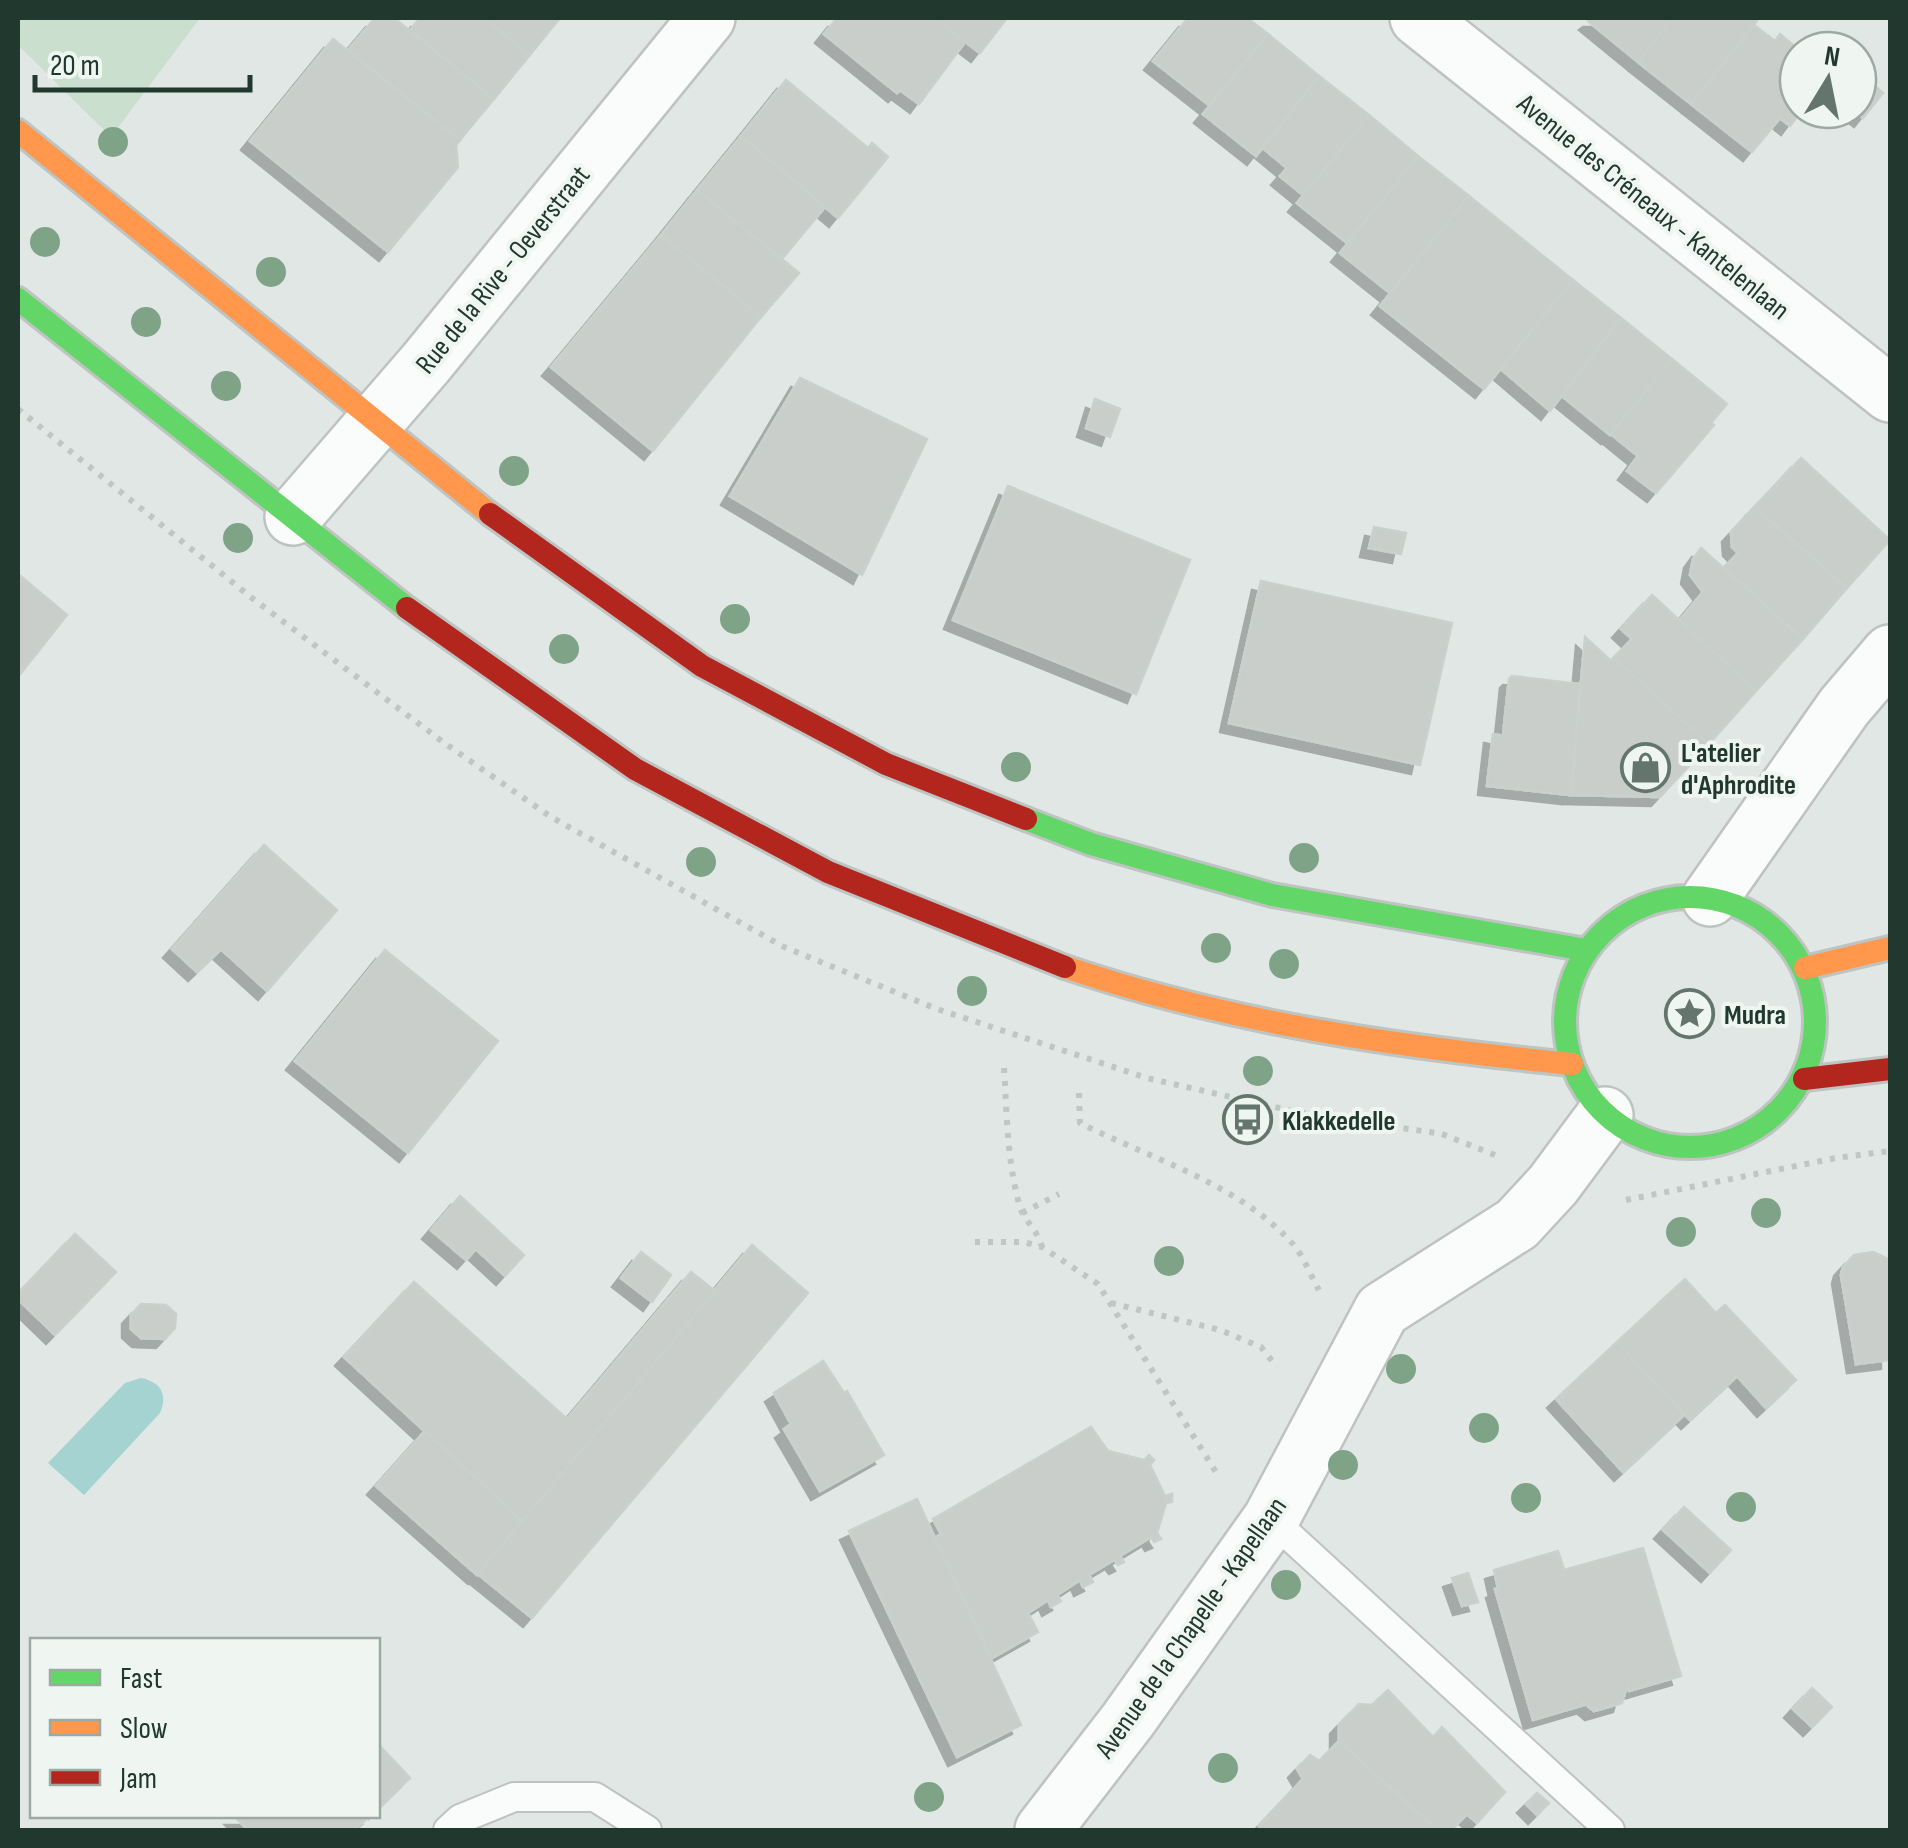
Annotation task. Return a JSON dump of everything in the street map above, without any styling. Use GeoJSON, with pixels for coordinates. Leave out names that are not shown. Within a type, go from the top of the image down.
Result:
{"type":"FeatureCollection","features":[{"type":"Feature","properties":{"kind":"main road"},"geometry":{"type":"LineString","coordinates":[[18,131],[470,498],[702,666],[886,764],[1091,844],[1272,894],[1586,950]]}},
{"type":"Feature","properties":{"kind":"main road"},"geometry":{"type":"LineString","coordinates":[[18,299],[394,598],[635,769],[828,872],[1043,960],[1141,993],[1268,1022],[1420,1048],[1572,1064]]}},
{"type":"Feature","properties":{"kind":"main road"},"geometry":{"type":"LineString","coordinates":[[1673,897],[1710,898],[1742,907],[1772,924],[1794,949],[1805,968],[1817,1030],[1804,1078],[1783,1108],[1756,1130],[1722,1143],[1686,1148],[1652,1142],[1604,1115],[1572,1064],[1565,1040],[1565,1011],[1571,983],[1586,950],[1607,928],[1638,907],[1673,897]]}},
{"type":"Feature","properties":{"kind":"main road"},"geometry":{"type":"LineString","coordinates":[[1805,968],[1890,948]]}},
{"type":"Feature","properties":{"kind":"main road"},"geometry":{"type":"LineString","coordinates":[[1804,1078],[1890,1069]]}},
{"type":"Feature","properties":{"kind":"street","name":"Rue de la Rive - Oeverstraat"},"geometry":{"type":"LineString","coordinates":[[293,518],[706,18]]}},
{"type":"Feature","properties":{"kind":"street","name":"Avenue des Créneaux - Kantelenlaan"},"geometry":{"type":"LineString","coordinates":[[1418,18],[1890,394]]}},
{"type":"Feature","properties":{"kind":"street"},"geometry":{"type":"LineString","coordinates":[[1710,898],[1844,707],[1890,653]]}},
{"type":"Feature","properties":{"kind":"street","name":"Avenue de la Chapelle - Kapellaan"},"geometry":{"type":"LineString","coordinates":[[1043,1830],[1128,1720],[1271,1519],[1382,1310],[1518,1224],[1553,1185],[1604,1115]]}},
{"type":"Feature","properties":{"kind":"lane"},"geometry":{"type":"LineString","coordinates":[[1271,1519],[1610,1830]]}},
{"type":"Feature","properties":{"kind":"lane"},"geometry":{"type":"LineString","coordinates":[[448,1830],[460,1820],[514,1797],[595,1797],[647,1830]]}},
{"type":"Feature","properties":{"kind":"path"},"geometry":{"type":"LineString","coordinates":[[1004,1068],[1011,1168],[1022,1214],[1037,1230],[1042,1247]]}},
{"type":"Feature","properties":{"kind":"path"},"geometry":{"type":"LineString","coordinates":[[1080,1093],[1080,1122],[1244,1204],[1293,1243],[1325,1302]]}},
{"type":"Feature","properties":{"kind":"path"},"geometry":{"type":"LineString","coordinates":[[1553,1185],[1586,1201],[1612,1203],[1836,1158],[1890,1151]]}},
{"type":"Feature","properties":{"kind":"path"},"geometry":{"type":"LineString","coordinates":[[1022,1214],[1059,1194]]}},
{"type":"Feature","properties":{"kind":"path"},"geometry":{"type":"LineString","coordinates":[[975,1242],[1024,1242],[1042,1247],[1098,1284],[1222,1482]]}},
{"type":"Feature","properties":{"kind":"path"},"geometry":{"type":"LineString","coordinates":[[1110,1303],[1220,1330],[1261,1347],[1279,1370]]}},
{"type":"Feature","properties":{"kind":"green space"},"geometry":{"type":"Polygon","coordinates":[[[18,18],[200,18],[111,137],[18,45],[18,18]]]}},
{"type":"Feature","properties":{"kind":"water"},"geometry":{"type":"Polygon","coordinates":[[[141,1378],[161,1390],[160,1413],[84,1495],[48,1463],[125,1383],[141,1378]]]}},
{"type":"Feature","properties":{"kind":"building"},"geometry":{"type":"Polygon","coordinates":[[[375,18],[394,18],[494,99],[460,140],[348,50],[375,18]]]}},
{"type":"Feature","properties":{"kind":"building"},"geometry":{"type":"Polygon","coordinates":[[[420,18],[485,18],[529,56],[494,99],[410,30],[420,18]]]}},
{"type":"Feature","properties":{"kind":"building"},"geometry":{"type":"Polygon","coordinates":[[[485,18],[560,18],[529,56],[485,18]]]}},
{"type":"Feature","properties":{"kind":"building"},"geometry":{"type":"Polygon","coordinates":[[[837,18],[934,18],[965,42],[919,104],[900,90],[897,93],[824,34],[837,18]]]}},
{"type":"Feature","properties":{"kind":"building"},"geometry":{"type":"Polygon","coordinates":[[[934,18],[1007,18],[980,53],[934,18]]]}},
{"type":"Feature","properties":{"kind":"building"},"geometry":{"type":"Polygon","coordinates":[[[1188,18],[1247,18],[1268,34],[1209,105],[1153,61],[1188,18]]]}},
{"type":"Feature","properties":{"kind":"building"},"geometry":{"type":"Polygon","coordinates":[[[1672,18],[1638,62],[1588,21],[1672,18]]]}},
{"type":"Feature","properties":{"kind":"building"},"geometry":{"type":"Polygon","coordinates":[[[1672,18],[1759,18],[1691,104],[1638,62],[1672,18]]]}},
{"type":"Feature","properties":{"kind":"building"},"geometry":{"type":"Polygon","coordinates":[[[1754,25],[1775,41],[1778,37],[1778,120],[1752,152],[1691,104],[1754,25]]]}},
{"type":"Feature","properties":{"kind":"building"},"geometry":{"type":"Polygon","coordinates":[[[1268,34],[1319,76],[1256,156],[1203,114],[1268,34]]]}},
{"type":"Feature","properties":{"kind":"building"},"geometry":{"type":"Polygon","coordinates":[[[333,39],[460,140],[456,145],[458,167],[388,252],[250,141],[333,39]]]}},
{"type":"Feature","properties":{"kind":"building"},"geometry":{"type":"Polygon","coordinates":[[[1319,76],[1369,115],[1303,195],[1280,176],[1287,168],[1263,148],[1319,76]]]}},
{"type":"Feature","properties":{"kind":"building"},"geometry":{"type":"Polygon","coordinates":[[[786,80],[868,148],[872,143],[888,157],[838,218],[741,136],[786,80]]]}},
{"type":"Feature","properties":{"kind":"building"},"geometry":{"type":"Polygon","coordinates":[[[1369,115],[1418,156],[1347,243],[1297,203],[1369,115]]]}},
{"type":"Feature","properties":{"kind":"building"},"geometry":{"type":"Polygon","coordinates":[[[741,136],[825,207],[782,259],[697,190],[741,136]]]}},
{"type":"Feature","properties":{"kind":"building"},"geometry":{"type":"Polygon","coordinates":[[[1418,156],[1469,196],[1390,293],[1340,253],[1418,156]]]}},
{"type":"Feature","properties":{"kind":"building"},"geometry":{"type":"Polygon","coordinates":[[[697,190],[799,273],[761,317],[661,235],[697,190]]]}},
{"type":"Feature","properties":{"kind":"building"},"geometry":{"type":"Polygon","coordinates":[[[1469,196],[1573,280],[1484,389],[1380,306],[1469,196]]]}},
{"type":"Feature","properties":{"kind":"building"},"geometry":{"type":"Polygon","coordinates":[[[661,235],[761,317],[653,451],[551,367],[661,235]]]}},
{"type":"Feature","properties":{"kind":"building"},"geometry":{"type":"Polygon","coordinates":[[[1573,280],[1621,318],[1550,411],[1501,369],[1573,280]]]}},
{"type":"Feature","properties":{"kind":"building"},"geometry":{"type":"Polygon","coordinates":[[[1621,318],[1672,359],[1610,435],[1562,396],[1621,318]]]}},
{"type":"Feature","properties":{"kind":"building"},"geometry":{"type":"Polygon","coordinates":[[[1672,359],[1727,404],[1656,493],[1627,471],[1638,456],[1611,434],[1672,359]]]}},
{"type":"Feature","properties":{"kind":"building"},"geometry":{"type":"Polygon","coordinates":[[[800,378],[927,439],[862,575],[730,496],[800,378]]]}},
{"type":"Feature","properties":{"kind":"building"},"geometry":{"type":"Polygon","coordinates":[[[1095,399],[1120,409],[1110,437],[1086,428],[1095,399]]]}},
{"type":"Feature","properties":{"kind":"building"},"geometry":{"type":"Polygon","coordinates":[[[1801,458],[1890,540],[1847,588],[1755,507],[1801,458]]]}},
{"type":"Feature","properties":{"kind":"building"},"geometry":{"type":"Polygon","coordinates":[[[1008,486],[1190,560],[1136,694],[953,620],[1008,486]]]}},
{"type":"Feature","properties":{"kind":"building"},"geometry":{"type":"Polygon","coordinates":[[[1755,507],[1847,588],[1803,639],[1724,568],[1738,553],[1732,547],[1731,533],[1755,507]]]}},
{"type":"Feature","properties":{"kind":"building"},"geometry":{"type":"Polygon","coordinates":[[[1374,527],[1406,533],[1401,554],[1369,548],[1374,527]]]}},
{"type":"Feature","properties":{"kind":"building"},"geometry":{"type":"Polygon","coordinates":[[[1701,548],[1803,639],[1756,691],[1678,622],[1703,592],[1690,575],[1693,559],[1701,548]]]}},
{"type":"Feature","properties":{"kind":"building"},"geometry":{"type":"Polygon","coordinates":[[[18,574],[67,615],[18,677],[18,574]]]}},
{"type":"Feature","properties":{"kind":"building"},"geometry":{"type":"Polygon","coordinates":[[[1261,581],[1452,623],[1420,765],[1229,723],[1261,581]]]}},
{"type":"Feature","properties":{"kind":"building"},"geometry":{"type":"Polygon","coordinates":[[[1652,595],[1756,691],[1709,744],[1614,658],[1632,639],[1621,629],[1652,595]]]}},
{"type":"Feature","properties":{"kind":"building"},"geometry":{"type":"Polygon","coordinates":[[[1585,637],[1611,661],[1614,658],[1709,744],[1660,797],[1571,795],[1585,637]]]}},
{"type":"Feature","properties":{"kind":"building"},"geometry":{"type":"Polygon","coordinates":[[[1512,676],[1580,684],[1571,795],[1487,786],[1493,734],[1503,736],[1512,676]]]}},
{"type":"Feature","properties":{"kind":"building"},"geometry":{"type":"Polygon","coordinates":[[[264,845],[337,910],[267,991],[221,949],[197,972],[172,949],[264,845]]]}},
{"type":"Feature","properties":{"kind":"building"},"geometry":{"type":"Polygon","coordinates":[[[385,950],[498,1041],[408,1153],[295,1061],[385,950]]]}},
{"type":"Feature","properties":{"kind":"building"},"geometry":{"type":"Polygon","coordinates":[[[460,1196],[524,1255],[505,1276],[476,1249],[466,1260],[431,1230],[460,1196]]]}},
{"type":"Feature","properties":{"kind":"building"},"geometry":{"type":"Polygon","coordinates":[[[75,1234],[116,1272],[55,1335],[18,1299],[18,1294],[75,1234]]]}},
{"type":"Feature","properties":{"kind":"building"},"geometry":{"type":"Polygon","coordinates":[[[752,1245],[808,1293],[532,1618],[478,1574],[752,1245]]]}},
{"type":"Feature","properties":{"kind":"building"},"geometry":{"type":"Polygon","coordinates":[[[641,1252],[671,1275],[652,1302],[621,1278],[641,1252]]]}},
{"type":"Feature","properties":{"kind":"building"},"geometry":{"type":"Polygon","coordinates":[[[1873,1252],[1890,1260],[1890,1360],[1856,1364],[1841,1275],[1854,1255],[1873,1252]]]}},
{"type":"Feature","properties":{"kind":"building"},"geometry":{"type":"Polygon","coordinates":[[[691,1272],[715,1291],[522,1521],[344,1357],[414,1282],[567,1419],[691,1272]]]}},
{"type":"Feature","properties":{"kind":"building"},"geometry":{"type":"Polygon","coordinates":[[[1685,1279],[1716,1313],[1725,1305],[1796,1380],[1766,1408],[1737,1376],[1690,1420],[1617,1342],[1685,1279]]]}},
{"type":"Feature","properties":{"kind":"building"},"geometry":{"type":"Polygon","coordinates":[[[141,1304],[166,1305],[176,1314],[175,1328],[165,1339],[141,1338],[131,1329],[131,1315],[141,1304]]]}},
{"type":"Feature","properties":{"kind":"building"},"geometry":{"type":"Polygon","coordinates":[[[1617,1342],[1684,1415],[1623,1472],[1556,1399],[1617,1342]]]}},
{"type":"Feature","properties":{"kind":"building"},"geometry":{"type":"Polygon","coordinates":[[[823,1361],[844,1393],[847,1391],[884,1455],[820,1491],[784,1429],[791,1424],[774,1393],[823,1361]]]}},
{"type":"Feature","properties":{"kind":"building"},"geometry":{"type":"Polygon","coordinates":[[[1091,1427],[1108,1451],[1144,1460],[1149,1455],[1154,1460],[1150,1465],[1165,1496],[1172,1494],[1157,1533],[1161,1539],[1154,1542],[1151,1537],[1120,1556],[1124,1562],[1118,1565],[1114,1560],[1089,1575],[1093,1582],[1083,1587],[1080,1580],[1057,1595],[1061,1601],[1051,1607],[1048,1600],[1028,1613],[1038,1632],[992,1658],[935,1538],[941,1534],[933,1519],[1091,1427]]]}},
{"type":"Feature","properties":{"kind":"building"},"geometry":{"type":"Polygon","coordinates":[[[425,1431],[522,1521],[477,1575],[376,1486],[425,1431]]]}},
{"type":"Feature","properties":{"kind":"building"},"geometry":{"type":"Polygon","coordinates":[[[917,1499],[1021,1725],[957,1757],[849,1531],[917,1499]]]}},
{"type":"Feature","properties":{"kind":"building"},"geometry":{"type":"Polygon","coordinates":[[[1684,1507],[1731,1550],[1710,1573],[1663,1530],[1684,1507]]]}},
{"type":"Feature","properties":{"kind":"building"},"geometry":{"type":"Polygon","coordinates":[[[1643,1548],[1681,1676],[1629,1691],[1627,1686],[1622,1703],[1594,1711],[1582,1701],[1584,1705],[1533,1720],[1495,1589],[1498,1588],[1494,1570],[1558,1551],[1564,1570],[1643,1548]]]}},
{"type":"Feature","properties":{"kind":"building"},"geometry":{"type":"Polygon","coordinates":[[[1468,1573],[1478,1602],[1462,1606],[1452,1578],[1468,1573]]]}},
{"type":"Feature","properties":{"kind":"building"},"geometry":{"type":"Polygon","coordinates":[[[1812,1688],[1832,1707],[1812,1727],[1793,1709],[1812,1688]]]}},
{"type":"Feature","properties":{"kind":"building"},"geometry":{"type":"Polygon","coordinates":[[[1388,1690],[1433,1737],[1442,1727],[1505,1792],[1477,1823],[1467,1814],[1451,1830],[1437,1830],[1339,1741],[1339,1725],[1359,1704],[1372,1705],[1388,1690]]]}},
{"type":"Feature","properties":{"kind":"building"},"geometry":{"type":"Polygon","coordinates":[[[1339,1741],[1437,1830],[1263,1830],[1259,1826],[1303,1779],[1297,1769],[1310,1755],[1320,1761],[1339,1741]]]}},
{"type":"Feature","properties":{"kind":"building"},"geometry":{"type":"Polygon","coordinates":[[[380,1746],[410,1778],[380,1807],[380,1746]]]}},
{"type":"Feature","properties":{"kind":"building"},"geometry":{"type":"Polygon","coordinates":[[[1537,1793],[1549,1803],[1537,1815],[1526,1804],[1537,1793]]]}},
{"type":"Feature","properties":{"kind":"building"},"geometry":{"type":"Polygon","coordinates":[[[236,1818],[368,1818],[354,1830],[248,1830],[236,1818]]]}},
{"type":"Feature","properties":{"kind":"traffic: fast"},"geometry":{"type":"LineString","coordinates":[[18,299],[407,608]]}},
{"type":"Feature","properties":{"kind":"traffic: fast"},"geometry":{"type":"LineString","coordinates":[[1026,819],[1091,844],[1272,895],[1586,950]]}},
{"type":"Feature","properties":{"kind":"traffic: fast"},"geometry":{"type":"LineString","coordinates":[[1690,897],[1738,906],[1779,933],[1806,974],[1815,1022],[1806,1070],[1779,1111],[1738,1138],[1690,1147],[1642,1138],[1601,1111],[1574,1070],[1565,1022],[1574,974],[1601,933],[1642,906],[1690,897]]}},
{"type":"Feature","properties":{"kind":"traffic: slow"},"geometry":{"type":"LineString","coordinates":[[18,131],[490,514]]}},
{"type":"Feature","properties":{"kind":"traffic: slow"},"geometry":{"type":"LineString","coordinates":[[1805,968],[1890,948]]}},
{"type":"Feature","properties":{"kind":"traffic: slow"},"geometry":{"type":"LineString","coordinates":[[1065,967],[1252,1018],[1379,1041],[1572,1064]]}},
{"type":"Feature","properties":{"kind":"traffic: jam"},"geometry":{"type":"LineString","coordinates":[[490,514],[702,666],[886,764],[1026,819]]}},
{"type":"Feature","properties":{"kind":"traffic: jam"},"geometry":{"type":"LineString","coordinates":[[407,608],[635,769],[828,872],[1065,967]]}},
{"type":"Feature","properties":{"kind":"traffic: jam"},"geometry":{"type":"LineString","coordinates":[[1804,1079],[1890,1069]]}},
{"type":"Feature","properties":{"kind":"place","name":"L'atelier d'Aphrodite"},"geometry":{"type":"Point","coordinates":[1646,768]}},
{"type":"Feature","properties":{"kind":"place","name":"Mudra"},"geometry":{"type":"Point","coordinates":[1689,1014]}},
{"type":"Feature","properties":{"kind":"place","name":"Klakkedelle"},"geometry":{"type":"Point","coordinates":[1247,1120]}}]}
